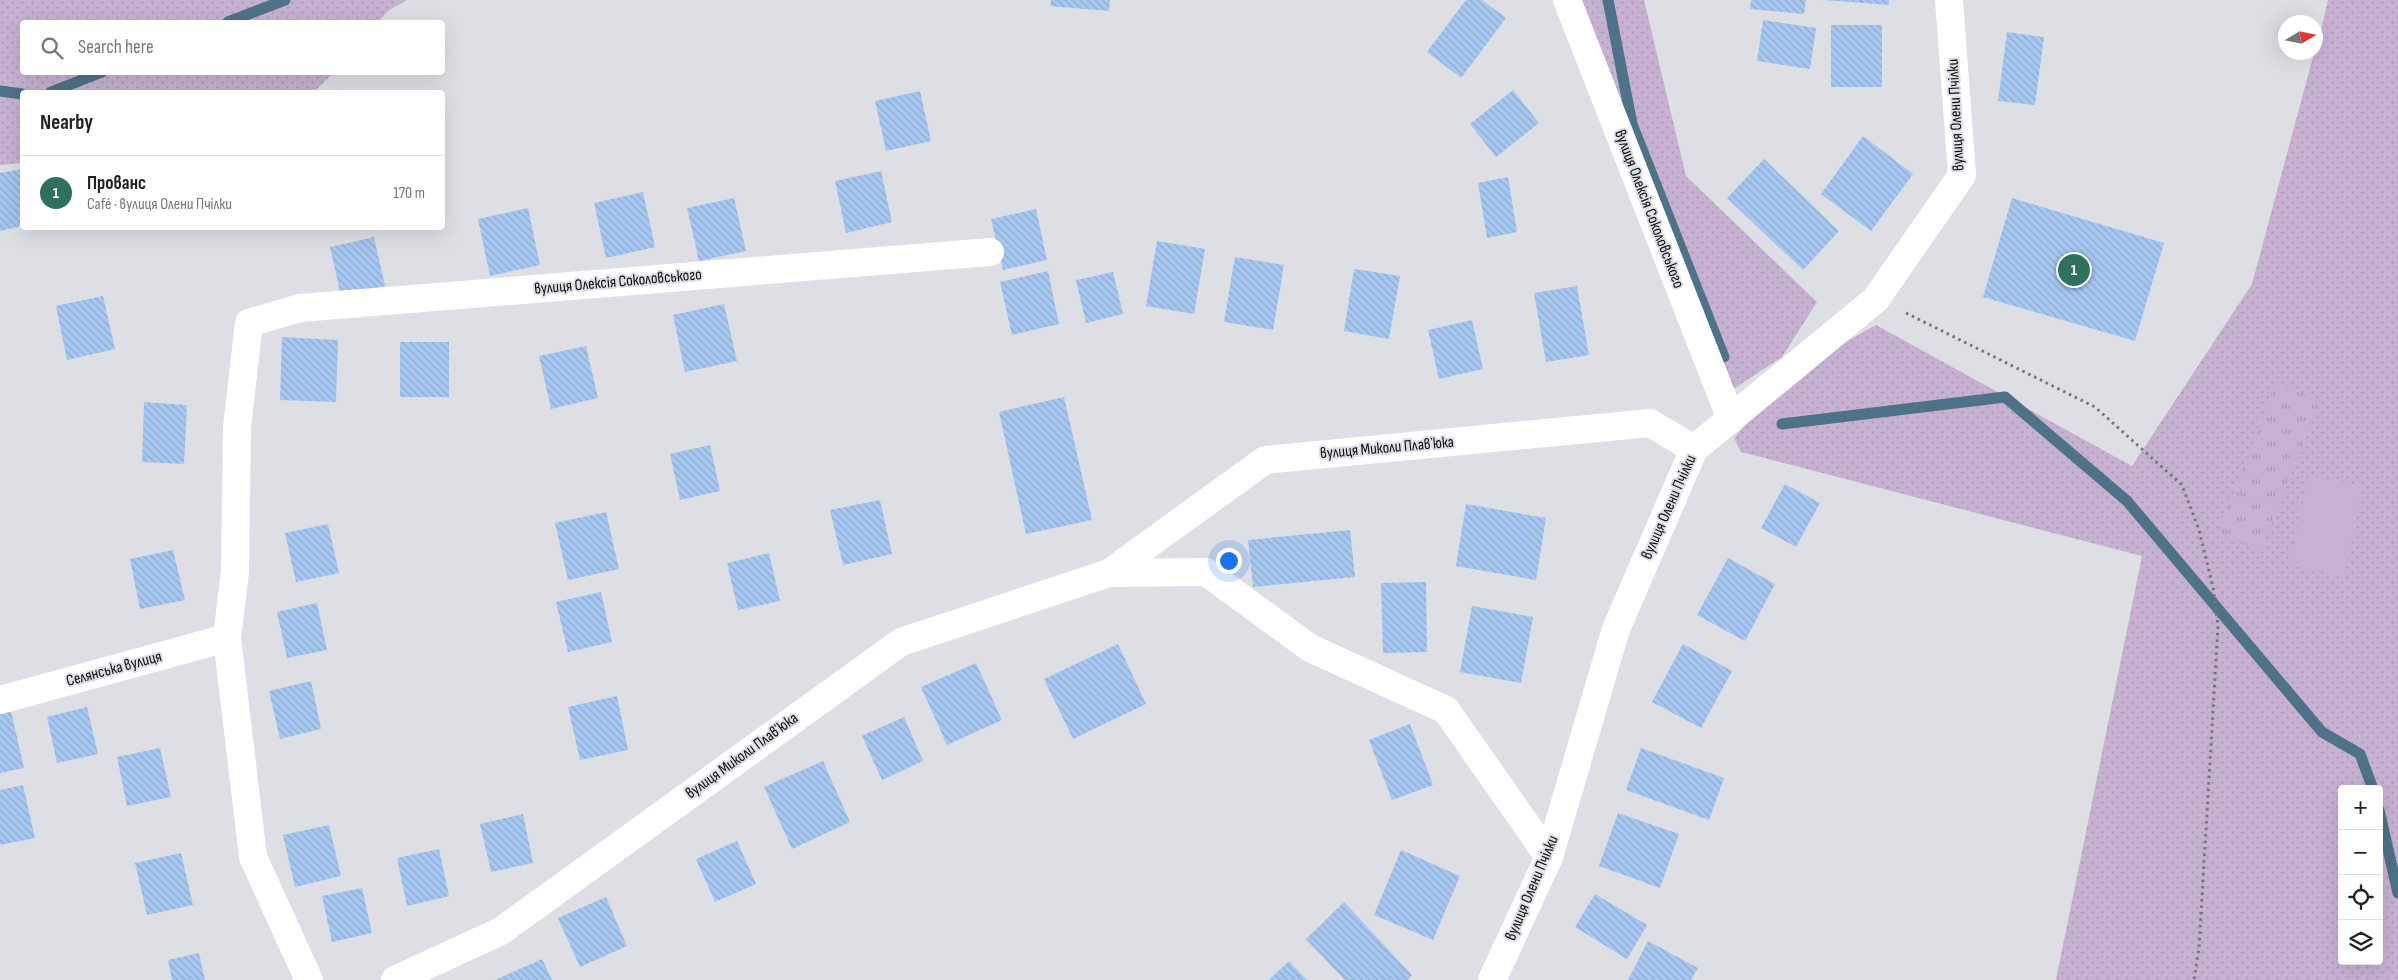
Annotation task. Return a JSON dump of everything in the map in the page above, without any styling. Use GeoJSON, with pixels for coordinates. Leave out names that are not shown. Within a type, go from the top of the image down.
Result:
{"type":"FeatureCollection","features":[{"type":"Feature","properties":{"kind":"street","name":"вулиця Олексія Соколовського"},"geometry":{"type":"LineString","coordinates":[[1567,0],[1731,419]]}},
{"type":"Feature","properties":{"kind":"street","name":"вулиця Олени Пчілки"},"geometry":{"type":"LineString","coordinates":[[1492,980],[1549,857],[1616,629],[1694,449],[1876,299],[1962,175],[1949,0]]}},
{"type":"Feature","properties":{"kind":"street","name":"вулиця Олексія Соколовського"},"geometry":{"type":"LineString","coordinates":[[227,638],[235,571],[237,427],[249,323],[300,308],[990,252]]}},
{"type":"Feature","properties":{"kind":"street","name":"вулиця Миколи Плавʼюка"},"geometry":{"type":"LineString","coordinates":[[395,980],[501,931],[901,642],[1109,573],[1265,460],[1650,423],[1694,449]]}},
{"type":"Feature","properties":{"kind":"street","name":"вулиця Миколи Плавʼюка"},"geometry":{"type":"LineString","coordinates":[[1109,573],[1206,572],[1310,648],[1446,710],[1549,857]]}},
{"type":"Feature","properties":{"kind":"street","name":"Селянська вулиця"},"geometry":{"type":"LineString","coordinates":[[0,700],[227,638]]}},
{"type":"Feature","properties":{"kind":"street"},"geometry":{"type":"LineString","coordinates":[[227,638],[253,857],[309,980]]}},
{"type":"Feature","properties":{"kind":"path"},"geometry":{"type":"LineString","coordinates":[[1876,299],[2095,407],[2182,485],[2199,530],[2213,587],[2218,626],[2199,948],[2194,980]]}},
{"type":"Feature","properties":{"kind":"green space"},"geometry":{"type":"Polygon","coordinates":[[[0,0],[407,0],[388,11],[380,20],[20,20],[20,75],[331,75],[316,90],[20,90],[20,163],[0,165],[0,0]]]}},
{"type":"Feature","properties":{"kind":"green space"},"geometry":{"type":"Polygon","coordinates":[[[1571,0],[1644,0],[1686,176],[1817,302],[1782,357],[1732,390],[1571,0]]]}},
{"type":"Feature","properties":{"kind":"green space"},"geometry":{"type":"Polygon","coordinates":[[[2328,0],[2398,0],[2398,980],[2056,980],[2142,556],[1741,452],[1734,438],[1760,408],[1820,356],[1876,325],[2132,466],[2252,284],[2312,60],[2323,60],[2323,22],[2328,0]]]}},
{"type":"Feature","properties":{"kind":"green space"},"geometry":{"type":"Polygon","coordinates":[[[2276,383],[2320,401],[2261,551],[2218,534],[2276,383]]]}},
{"type":"Feature","properties":{"kind":"green space"},"geometry":{"type":"Polygon","coordinates":[[[2309,475],[2363,487],[2344,577],[2289,565],[2309,475]]]}},
{"type":"Feature","properties":{"kind":"building"},"geometry":{"type":"Polygon","coordinates":[[[1051,0],[1110,0],[1109,11],[1050,6],[1051,0]]]}},
{"type":"Feature","properties":{"kind":"building"},"geometry":{"type":"Polygon","coordinates":[[[1466,0],[1482,0],[1506,18],[1461,78],[1427,52],[1466,0]]]}},
{"type":"Feature","properties":{"kind":"building"},"geometry":{"type":"Polygon","coordinates":[[[1751,0],[1806,0],[1804,14],[1750,9],[1751,0]]]}},
{"type":"Feature","properties":{"kind":"building"},"geometry":{"type":"Polygon","coordinates":[[[1823,0],[1889,0],[1889,5],[1823,0]]]}},
{"type":"Feature","properties":{"kind":"building"},"geometry":{"type":"Polygon","coordinates":[[[1763,20],[1816,28],[1810,69],[1757,61],[1763,20]]]}},
{"type":"Feature","properties":{"kind":"building"},"geometry":{"type":"Polygon","coordinates":[[[1831,25],[1882,25],[1882,87],[1831,87],[1831,25]]]}},
{"type":"Feature","properties":{"kind":"building"},"geometry":{"type":"Polygon","coordinates":[[[2007,32],[2044,37],[2035,105],[1998,101],[2007,32]]]}},
{"type":"Feature","properties":{"kind":"building"},"geometry":{"type":"Polygon","coordinates":[[[1513,90],[1539,123],[1496,157],[1470,124],[1513,90]]]}},
{"type":"Feature","properties":{"kind":"building"},"geometry":{"type":"Polygon","coordinates":[[[920,91],[931,141],[886,151],[875,101],[920,91]]]}},
{"type":"Feature","properties":{"kind":"building"},"geometry":{"type":"Polygon","coordinates":[[[1863,136],[1913,174],[1871,231],[1821,194],[1863,136]]]}},
{"type":"Feature","properties":{"kind":"building"},"geometry":{"type":"Polygon","coordinates":[[[1764,159],[1839,231],[1803,270],[1727,198],[1764,159]]]}},
{"type":"Feature","properties":{"kind":"building"},"geometry":{"type":"Polygon","coordinates":[[[20,169],[20,226],[0,231],[0,173],[20,169]]]}},
{"type":"Feature","properties":{"kind":"building"},"geometry":{"type":"Polygon","coordinates":[[[881,171],[892,222],[846,233],[835,181],[881,171]]]}},
{"type":"Feature","properties":{"kind":"building"},"geometry":{"type":"Polygon","coordinates":[[[1508,177],[1517,232],[1487,238],[1478,183],[1508,177]]]}},
{"type":"Feature","properties":{"kind":"building"},"geometry":{"type":"Polygon","coordinates":[[[643,192],[655,247],[606,258],[594,203],[643,192]]]}},
{"type":"Feature","properties":{"kind":"building"},"geometry":{"type":"Polygon","coordinates":[[[734,198],[746,251],[699,261],[687,208],[734,198]]]}},
{"type":"Feature","properties":{"kind":"building"},"geometry":{"type":"Polygon","coordinates":[[[2012,198],[2164,243],[2135,341],[1983,297],[2012,198]]]}},
{"type":"Feature","properties":{"kind":"building"},"geometry":{"type":"Polygon","coordinates":[[[528,208],[540,265],[490,276],[478,219],[528,208]]]}},
{"type":"Feature","properties":{"kind":"building"},"geometry":{"type":"Polygon","coordinates":[[[1036,209],[1047,260],[1003,270],[991,219],[1036,209]]]}},
{"type":"Feature","properties":{"kind":"building"},"geometry":{"type":"Polygon","coordinates":[[[374,237],[385,286],[341,296],[330,247],[374,237]]]}},
{"type":"Feature","properties":{"kind":"building"},"geometry":{"type":"Polygon","coordinates":[[[1157,241],[1205,249],[1194,314],[1146,306],[1157,241]]]}},
{"type":"Feature","properties":{"kind":"building"},"geometry":{"type":"Polygon","coordinates":[[[1235,257],[1284,265],[1273,330],[1224,322],[1235,257]]]}},
{"type":"Feature","properties":{"kind":"building"},"geometry":{"type":"Polygon","coordinates":[[[1354,269],[1400,276],[1389,339],[1344,331],[1354,269]]]}},
{"type":"Feature","properties":{"kind":"building"},"geometry":{"type":"Polygon","coordinates":[[[1048,271],[1059,324],[1012,335],[1000,282],[1048,271]]]}},
{"type":"Feature","properties":{"kind":"building"},"geometry":{"type":"Polygon","coordinates":[[[1113,272],[1123,314],[1086,323],[1076,280],[1113,272]]]}},
{"type":"Feature","properties":{"kind":"building"},"geometry":{"type":"Polygon","coordinates":[[[1577,286],[1589,355],[1546,362],[1534,293],[1577,286]]]}},
{"type":"Feature","properties":{"kind":"building"},"geometry":{"type":"Polygon","coordinates":[[[103,296],[115,349],[67,360],[56,306],[103,296]]]}},
{"type":"Feature","properties":{"kind":"building"},"geometry":{"type":"Polygon","coordinates":[[[724,304],[737,361],[685,372],[673,315],[724,304]]]}},
{"type":"Feature","properties":{"kind":"building"},"geometry":{"type":"Polygon","coordinates":[[[1472,320],[1483,369],[1439,379],[1428,330],[1472,320]]]}},
{"type":"Feature","properties":{"kind":"building"},"geometry":{"type":"Polygon","coordinates":[[[282,337],[338,340],[336,402],[280,400],[282,337]]]}},
{"type":"Feature","properties":{"kind":"building"},"geometry":{"type":"Polygon","coordinates":[[[400,342],[449,342],[449,397],[400,397],[400,342]]]}},
{"type":"Feature","properties":{"kind":"building"},"geometry":{"type":"Polygon","coordinates":[[[586,346],[598,398],[551,409],[539,356],[586,346]]]}},
{"type":"Feature","properties":{"kind":"building"},"geometry":{"type":"Polygon","coordinates":[[[1064,397],[1092,520],[1026,534],[999,412],[1064,397]]]}},
{"type":"Feature","properties":{"kind":"building"},"geometry":{"type":"Polygon","coordinates":[[[144,402],[187,405],[184,464],[142,462],[144,402]]]}},
{"type":"Feature","properties":{"kind":"building"},"geometry":{"type":"Polygon","coordinates":[[[710,445],[720,491],[680,500],[670,454],[710,445]]]}},
{"type":"Feature","properties":{"kind":"building"},"geometry":{"type":"Polygon","coordinates":[[[1785,484],[1820,503],[1796,547],[1761,528],[1785,484]]]}},
{"type":"Feature","properties":{"kind":"building"},"geometry":{"type":"Polygon","coordinates":[[[880,500],[892,554],[843,565],[830,510],[880,500]]]}},
{"type":"Feature","properties":{"kind":"building"},"geometry":{"type":"Polygon","coordinates":[[[1466,504],[1546,518],[1536,580],[1456,566],[1466,504]]]}},
{"type":"Feature","properties":{"kind":"building"},"geometry":{"type":"Polygon","coordinates":[[[606,512],[619,569],[568,580],[555,523],[606,512]]]}},
{"type":"Feature","properties":{"kind":"building"},"geometry":{"type":"Polygon","coordinates":[[[328,524],[339,573],[296,582],[285,533],[328,524]]]}},
{"type":"Feature","properties":{"kind":"building"},"geometry":{"type":"Polygon","coordinates":[[[1350,530],[1355,577],[1253,587],[1248,540],[1350,530]]]}},
{"type":"Feature","properties":{"kind":"building"},"geometry":{"type":"Polygon","coordinates":[[[173,550],[185,600],[140,609],[130,559],[173,550]]]}},
{"type":"Feature","properties":{"kind":"building"},"geometry":{"type":"Polygon","coordinates":[[[769,553],[780,601],[738,610],[727,563],[769,553]]]}},
{"type":"Feature","properties":{"kind":"building"},"geometry":{"type":"Polygon","coordinates":[[[1728,558],[1775,584],[1745,641],[1697,615],[1728,558]]]}},
{"type":"Feature","properties":{"kind":"building"},"geometry":{"type":"Polygon","coordinates":[[[1426,582],[1427,652],[1383,653],[1381,583],[1426,582]]]}},
{"type":"Feature","properties":{"kind":"building"},"geometry":{"type":"Polygon","coordinates":[[[601,592],[612,642],[568,652],[556,602],[601,592]]]}},
{"type":"Feature","properties":{"kind":"building"},"geometry":{"type":"Polygon","coordinates":[[[317,603],[327,650],[287,658],[277,612],[317,603]]]}},
{"type":"Feature","properties":{"kind":"building"},"geometry":{"type":"Polygon","coordinates":[[[1472,606],[1533,617],[1521,683],[1460,672],[1472,606]]]}},
{"type":"Feature","properties":{"kind":"building"},"geometry":{"type":"Polygon","coordinates":[[[1118,644],[1146,704],[1073,739],[1044,679],[1118,644]]]}},
{"type":"Feature","properties":{"kind":"building"},"geometry":{"type":"Polygon","coordinates":[[[1683,644],[1732,671],[1701,728],[1652,702],[1683,644]]]}},
{"type":"Feature","properties":{"kind":"building"},"geometry":{"type":"Polygon","coordinates":[[[976,663],[1002,720],[947,745],[921,687],[976,663]]]}},
{"type":"Feature","properties":{"kind":"building"},"geometry":{"type":"Polygon","coordinates":[[[311,681],[321,729],[280,739],[269,691],[311,681]]]}},
{"type":"Feature","properties":{"kind":"building"},"geometry":{"type":"Polygon","coordinates":[[[617,696],[628,750],[580,760],[568,707],[617,696]]]}},
{"type":"Feature","properties":{"kind":"building"},"geometry":{"type":"Polygon","coordinates":[[[87,707],[98,754],[57,763],[47,717],[87,707]]]}},
{"type":"Feature","properties":{"kind":"building"},"geometry":{"type":"Polygon","coordinates":[[[11,711],[24,768],[0,773],[0,714],[11,711]]]}},
{"type":"Feature","properties":{"kind":"building"},"geometry":{"type":"Polygon","coordinates":[[[904,717],[923,761],[882,780],[862,736],[904,717]]]}},
{"type":"Feature","properties":{"kind":"building"},"geometry":{"type":"Polygon","coordinates":[[[1410,724],[1433,785],[1392,800],[1369,740],[1410,724]]]}},
{"type":"Feature","properties":{"kind":"building"},"geometry":{"type":"Polygon","coordinates":[[[160,748],[171,797],[127,806],[117,757],[160,748]]]}},
{"type":"Feature","properties":{"kind":"building"},"geometry":{"type":"Polygon","coordinates":[[[1641,748],[1724,778],[1709,820],[1626,790],[1641,748]]]}},
{"type":"Feature","properties":{"kind":"building"},"geometry":{"type":"Polygon","coordinates":[[[823,761],[850,822],[792,849],[764,787],[823,761]]]}},
{"type":"Feature","properties":{"kind":"building"},"geometry":{"type":"Polygon","coordinates":[[[23,785],[35,838],[0,845],[0,790],[23,785]]]}},
{"type":"Feature","properties":{"kind":"building"},"geometry":{"type":"Polygon","coordinates":[[[1618,813],[1679,834],[1660,888],[1599,866],[1618,813]]]}},
{"type":"Feature","properties":{"kind":"building"},"geometry":{"type":"Polygon","coordinates":[[[523,814],[533,863],[491,872],[480,824],[523,814]]]}},
{"type":"Feature","properties":{"kind":"building"},"geometry":{"type":"Polygon","coordinates":[[[329,825],[341,876],[295,887],[283,835],[329,825]]]}},
{"type":"Feature","properties":{"kind":"building"},"geometry":{"type":"Polygon","coordinates":[[[737,841],[756,884],[715,902],[696,859],[737,841]]]}},
{"type":"Feature","properties":{"kind":"building"},"geometry":{"type":"Polygon","coordinates":[[[439,849],[449,896],[407,906],[397,858],[439,849]]]}},
{"type":"Feature","properties":{"kind":"building"},"geometry":{"type":"Polygon","coordinates":[[[1401,850],[1460,876],[1433,940],[1374,915],[1401,850]]]}},
{"type":"Feature","properties":{"kind":"building"},"geometry":{"type":"Polygon","coordinates":[[[181,853],[193,905],[147,915],[135,863],[181,853]]]}},
{"type":"Feature","properties":{"kind":"building"},"geometry":{"type":"Polygon","coordinates":[[[362,888],[372,933],[332,942],[322,896],[362,888]]]}},
{"type":"Feature","properties":{"kind":"building"},"geometry":{"type":"Polygon","coordinates":[[[1595,894],[1647,925],[1627,959],[1575,927],[1595,894]]]}},
{"type":"Feature","properties":{"kind":"building"},"geometry":{"type":"Polygon","coordinates":[[[606,897],[627,946],[580,967],[558,918],[606,897]]]}},
{"type":"Feature","properties":{"kind":"building"},"geometry":{"type":"Polygon","coordinates":[[[1344,902],[1412,975],[1408,980],[1345,980],[1306,939],[1344,902]]]}},
{"type":"Feature","properties":{"kind":"building"},"geometry":{"type":"Polygon","coordinates":[[[1648,941],[1698,968],[1691,980],[1628,980],[1648,941]]]}},
{"type":"Feature","properties":{"kind":"building"},"geometry":{"type":"Polygon","coordinates":[[[199,953],[205,980],[172,980],[168,960],[199,953]]]}},
{"type":"Feature","properties":{"kind":"building"},"geometry":{"type":"Polygon","coordinates":[[[542,959],[552,980],[495,980],[542,959]]]}},
{"type":"Feature","properties":{"kind":"building"},"geometry":{"type":"Polygon","coordinates":[[[1289,961],[1307,980],[1269,980],[1289,961]]]}},
{"type":"Feature","properties":{"kind":"waterway"},"geometry":{"type":"LineString","coordinates":[[233,20],[285,0]]}},
{"type":"Feature","properties":{"kind":"waterway"},"geometry":{"type":"LineString","coordinates":[[1608,0],[1632,124],[1724,357]]}},
{"type":"Feature","properties":{"kind":"waterway"},"geometry":{"type":"LineString","coordinates":[[56,90],[94,75]]}},
{"type":"Feature","properties":{"kind":"waterway"},"geometry":{"type":"LineString","coordinates":[[0,91],[20,94]]}},
{"type":"Feature","properties":{"kind":"waterway"},"geometry":{"type":"LineString","coordinates":[[1782,424],[2005,397],[2127,501],[2322,732],[2360,754],[2372,785]]}},
{"type":"Feature","properties":{"kind":"waterway"},"geometry":{"type":"LineString","coordinates":[[2383,827],[2398,893]]}},
{"type":"Feature","properties":{"kind":"place","name":"Прованс"},"geometry":{"type":"Point","coordinates":[2074,270]}}]}
